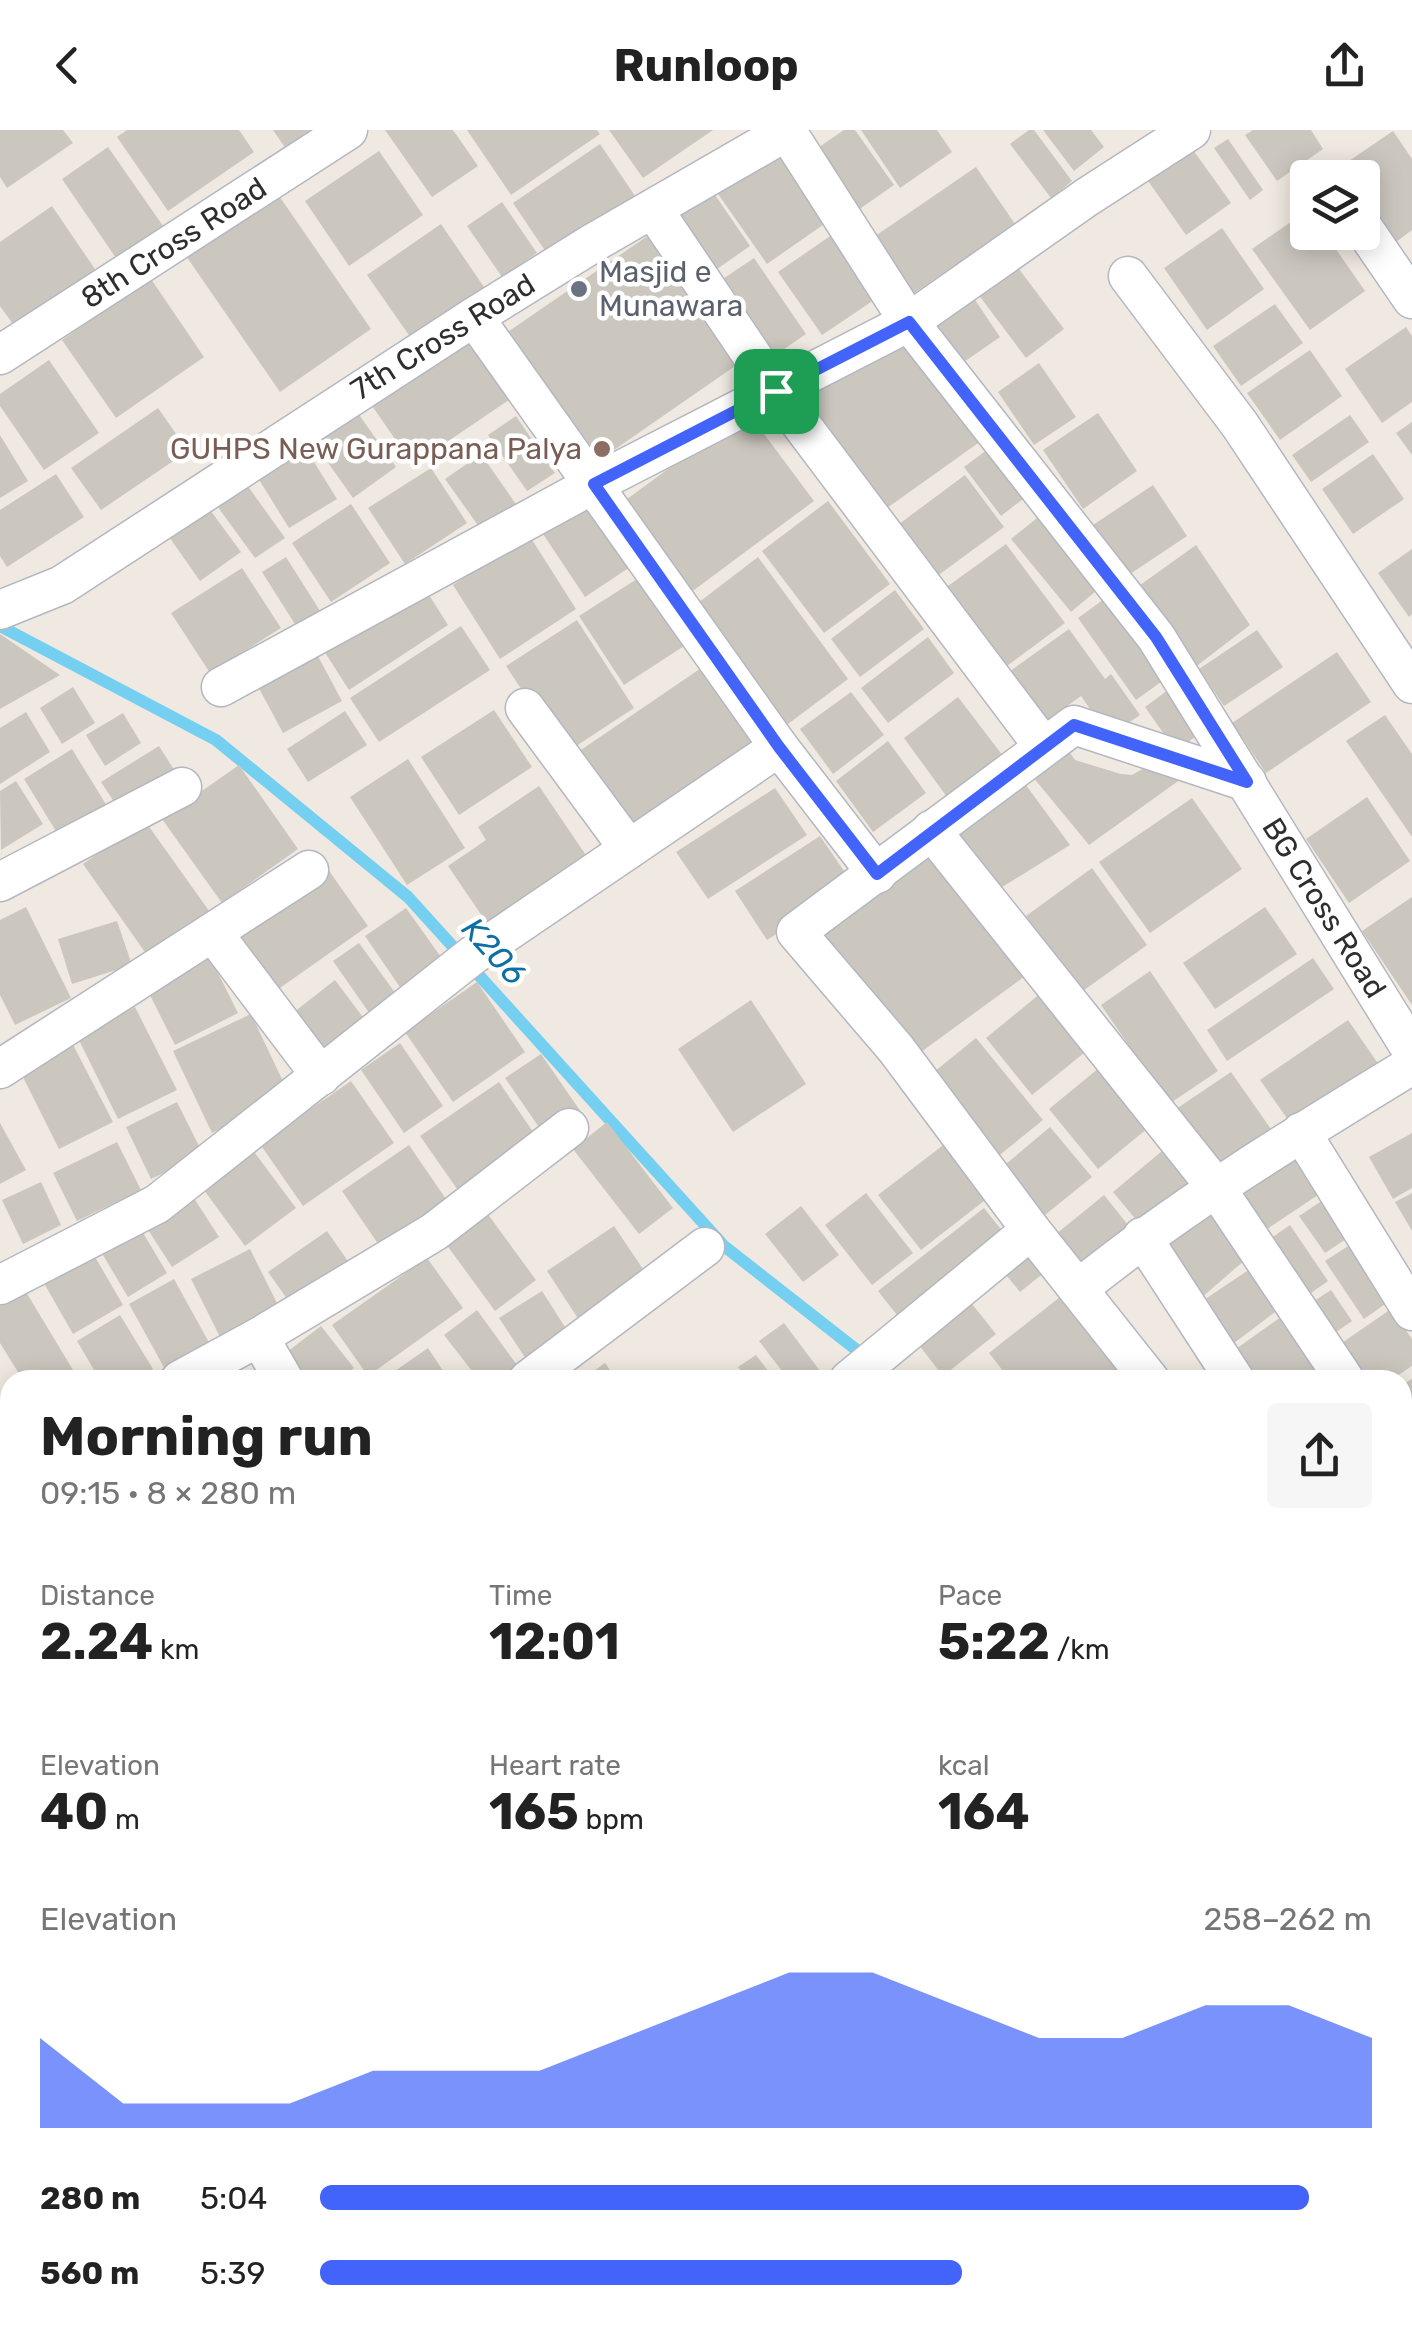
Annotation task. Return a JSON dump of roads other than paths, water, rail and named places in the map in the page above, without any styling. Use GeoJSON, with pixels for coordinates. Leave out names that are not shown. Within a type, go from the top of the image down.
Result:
{"type":"FeatureCollection","features":[{"type":"Feature","properties":{"kind":"street","name":"8th Cross Road"},"geometry":{"type":"LineString","coordinates":[[0,355],[348,130]]}},
{"type":"Feature","properties":{"kind":"street","name":"BG Cross Road"},"geometry":{"type":"LineString","coordinates":[[787,130],[909,322],[1156,637],[1412,1051]]}},
{"type":"Feature","properties":{"kind":"street","name":"7th Cross Road"},"geometry":{"type":"LineString","coordinates":[[0,610],[62,585],[474,317],[787,130]]}},
{"type":"Feature","properties":{"kind":"street"},"geometry":{"type":"LineString","coordinates":[[221,687],[594,484],[909,322],[1087,196],[1191,130]]}},
{"type":"Feature","properties":{"kind":"street"},"geometry":{"type":"LineString","coordinates":[[653,208],[776,391],[1043,746]]}},
{"type":"Feature","properties":{"kind":"street"},"geometry":{"type":"LineString","coordinates":[[1378,250],[1412,300]]}},
{"type":"Feature","properties":{"kind":"street"},"geometry":{"type":"LineString","coordinates":[[1128,276],[1240,424],[1412,684]]}},
{"type":"Feature","properties":{"kind":"street"},"geometry":{"type":"LineString","coordinates":[[474,317],[779,747],[877,874]]}},
{"type":"Feature","properties":{"kind":"street"},"geometry":{"type":"LineString","coordinates":[[525,708],[629,849]]}},
{"type":"Feature","properties":{"kind":"street"},"geometry":{"type":"LineString","coordinates":[[1142,1370],[896,1048],[796,932],[1074,725],[1247,782]]}},
{"type":"Feature","properties":{"kind":"street"},"geometry":{"type":"LineString","coordinates":[[0,1285],[156,1204],[461,964],[779,747]]}},
{"type":"Feature","properties":{"kind":"street"},"geometry":{"type":"LineString","coordinates":[[0,882],[182,787]]}},
{"type":"Feature","properties":{"kind":"street"},"geometry":{"type":"LineString","coordinates":[[931,830],[1214,1186],[1337,1370]]}},
{"type":"Feature","properties":{"kind":"street"},"geometry":{"type":"LineString","coordinates":[[0,1069],[309,870]]}},
{"type":"Feature","properties":{"kind":"street"},"geometry":{"type":"LineString","coordinates":[[214,934],[322,1076]]}},
{"type":"Feature","properties":{"kind":"street"},"geometry":{"type":"LineString","coordinates":[[1078,1289],[1214,1186],[1412,1065]]}},
{"type":"Feature","properties":{"kind":"street"},"geometry":{"type":"LineString","coordinates":[[199,1370],[434,1232],[569,1128]]}},
{"type":"Feature","properties":{"kind":"street"},"geometry":{"type":"LineString","coordinates":[[1301,1132],[1412,1311]]}},
{"type":"Feature","properties":{"kind":"street"},"geometry":{"type":"LineString","coordinates":[[861,1370],[1032,1230]]}},
{"type":"Feature","properties":{"kind":"street"},"geometry":{"type":"LineString","coordinates":[[1142,1237],[1228,1370]]}},
{"type":"Feature","properties":{"kind":"street"},"geometry":{"type":"LineString","coordinates":[[541,1370],[705,1247]]}},
{"type":"Feature","properties":{"kind":"street"},"geometry":{"type":"LineString","coordinates":[[260,1337],[278,1370]]}},
{"type":"Feature","properties":{"kind":"waterway","name":"K206"},"geometry":{"type":"LineString","coordinates":[[0,626],[216,740],[408,897],[724,1246],[882,1370]]}},
{"type":"Feature","properties":{"kind":"place","name":"Masjid e Munawara"},"geometry":{"type":"Point","coordinates":[579,289]}},
{"type":"Feature","properties":{"kind":"place","name":"GUHPS New Gurappana Palya"},"geometry":{"type":"Point","coordinates":[602,449]}}]}
